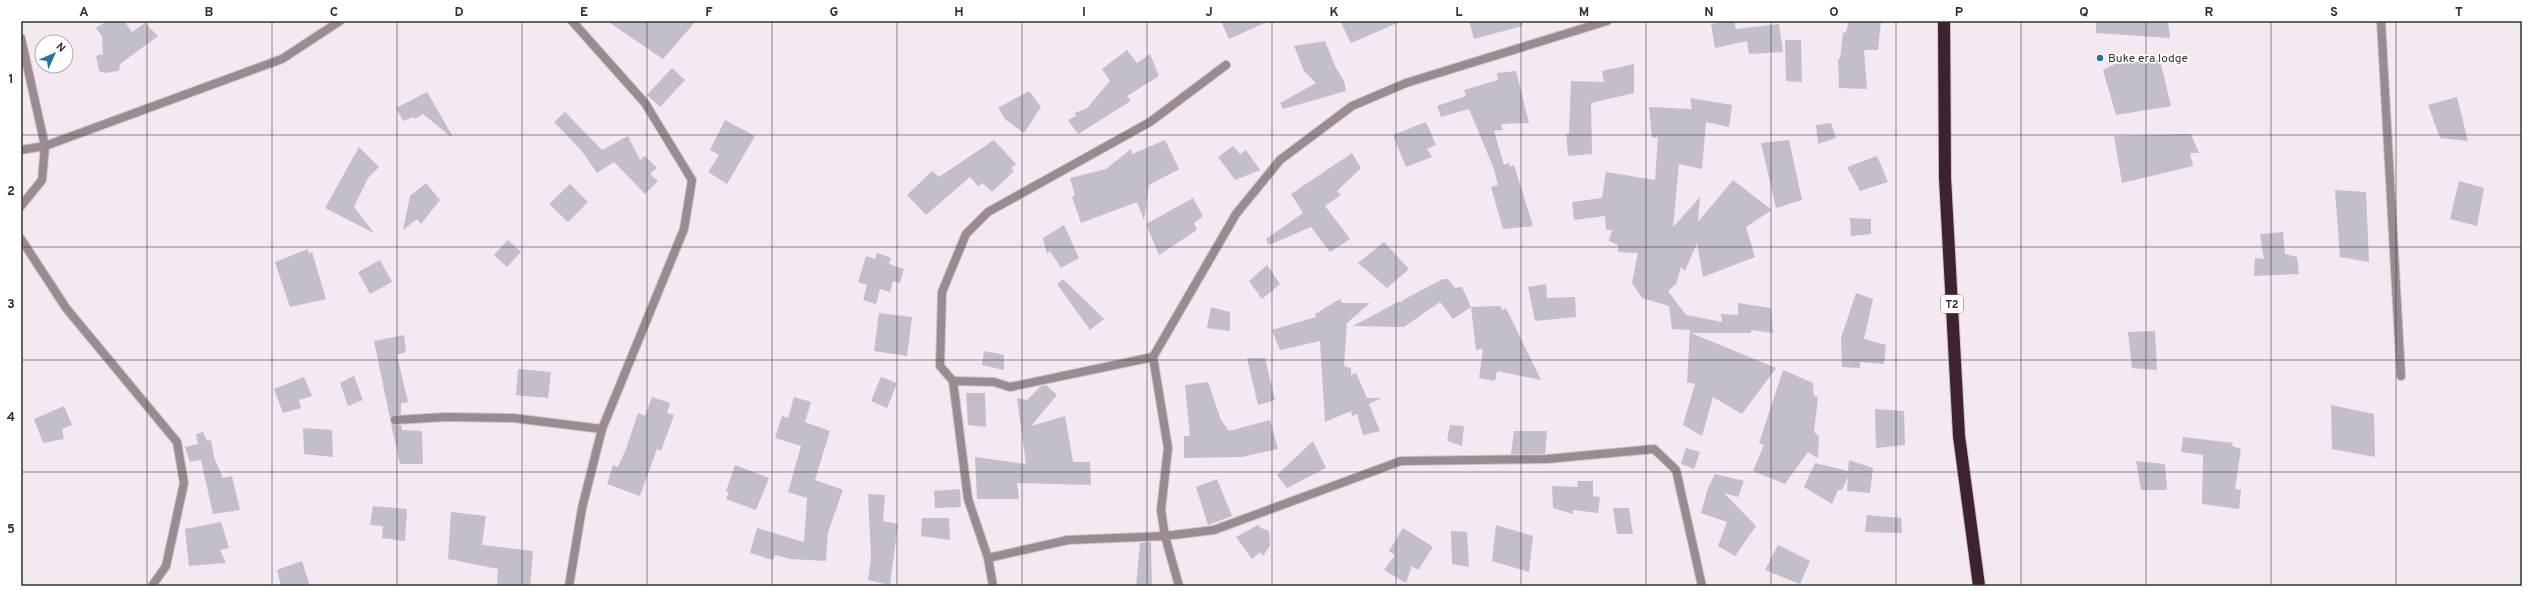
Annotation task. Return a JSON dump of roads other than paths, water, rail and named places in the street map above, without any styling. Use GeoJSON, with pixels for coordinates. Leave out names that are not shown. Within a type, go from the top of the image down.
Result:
{"type":"FeatureCollection","features":[{"type":"Feature","properties":{"kind":"highway","name":"T2"},"geometry":{"type":"LineString","coordinates":[[1944,21],[1945,178],[1958,428],[1979,586]]}},
{"type":"Feature","properties":{"kind":"street"},"geometry":{"type":"LineString","coordinates":[[21,150],[45,146],[282,59],[340,21]]}},
{"type":"Feature","properties":{"kind":"street"},"geometry":{"type":"LineString","coordinates":[[569,586],[582,508],[602,429],[684,229],[692,180],[645,103],[572,21]]}},
{"type":"Feature","properties":{"kind":"street"},"geometry":{"type":"LineString","coordinates":[[1179,586],[1165,536],[1161,510],[1168,448],[1153,357],[1236,214],[1280,160],[1352,106],[1406,83],[1607,21]]}},
{"type":"Feature","properties":{"kind":"street"},"geometry":{"type":"LineString","coordinates":[[2381,21],[2401,376]]}},
{"type":"Feature","properties":{"kind":"street"},"geometry":{"type":"LineString","coordinates":[[21,38],[45,146],[42,180],[21,206]]}},
{"type":"Feature","properties":{"kind":"street"},"geometry":{"type":"LineString","coordinates":[[993,586],[988,558],[968,499],[953,381],[940,366],[942,292],[966,234],[988,212],[1150,122],[1226,65]]}},
{"type":"Feature","properties":{"kind":"street"},"geometry":{"type":"LineString","coordinates":[[21,239],[66,308],[177,442],[184,483],[166,566],[152,586]]}},
{"type":"Feature","properties":{"kind":"street"},"geometry":{"type":"LineString","coordinates":[[953,381],[994,382],[1010,387],[1153,357]]}},
{"type":"Feature","properties":{"kind":"street"},"geometry":{"type":"LineString","coordinates":[[395,420],[446,417],[513,418],[602,429]]}},
{"type":"Feature","properties":{"kind":"street"},"geometry":{"type":"LineString","coordinates":[[988,558],[1068,540],[1165,536],[1214,530],[1401,461],[1547,459],[1654,449],[1676,470],[1702,586]]}},
{"type":"Feature","properties":{"kind":"place","name":"Buke era lodge"},"geometry":{"type":"Point","coordinates":[2100,58]}}]}
